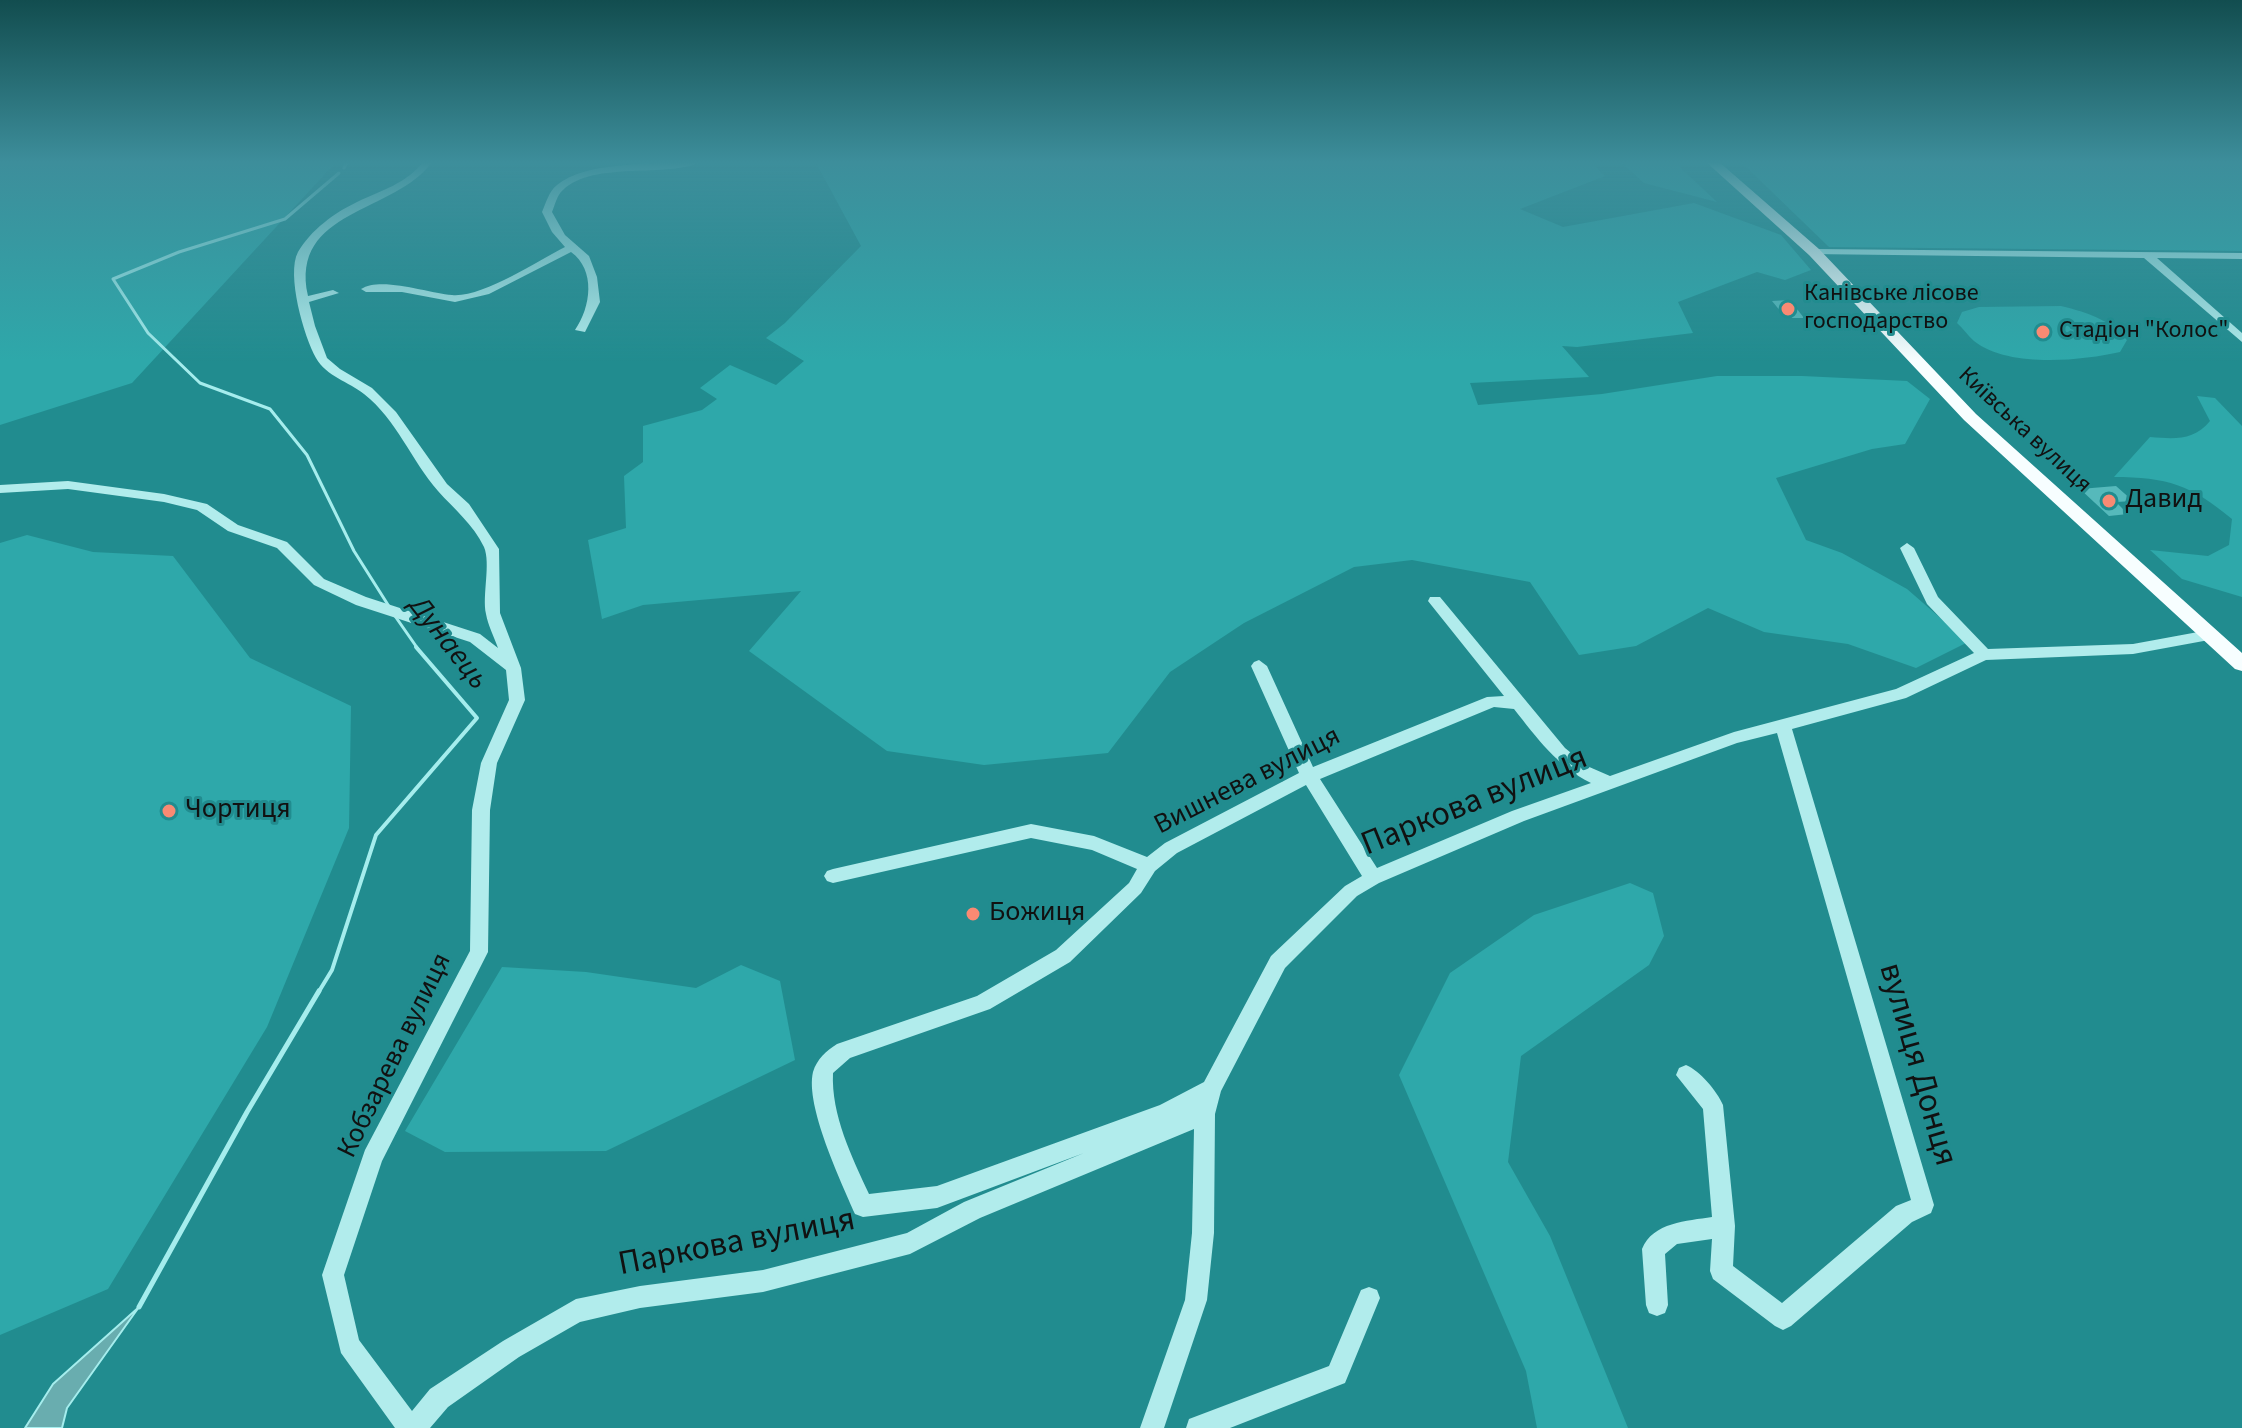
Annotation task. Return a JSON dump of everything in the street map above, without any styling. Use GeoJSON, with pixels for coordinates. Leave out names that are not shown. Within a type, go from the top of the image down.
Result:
{"type":"FeatureCollection","features":[{"type":"Feature","properties":{"kind":"main road","name":"Київська вулиця"},"geometry":{"type":"LineString","coordinates":[[1786,228],[1814,252],[1970,417],[2242,664]]}},
{"type":"Feature","properties":{"kind":"street","name":"Кобзарева вулиця"},"geometry":{"type":"LineString","coordinates":[[324,228],[316,233],[301,256],[304,300],[322,359],[336,372],[368,391],[392,415],[435,477],[464,507],[492,549],[493,613],[513,668],[517,700],[489,763],[481,810],[479,952],[373,1157],[333,1275],[349,1345],[412,1428]]}},
{"type":"Feature","properties":{"kind":"street"},"geometry":{"type":"LineString","coordinates":[[554,228],[570,248],[584,256],[594,285],[595,312],[581,330]]}},
{"type":"Feature","properties":{"kind":"street"},"geometry":{"type":"LineString","coordinates":[[366,289],[402,289],[455,299],[505,283],[570,248]]}},
{"type":"Feature","properties":{"kind":"street"},"geometry":{"type":"LineString","coordinates":[[1814,252],[2242,256]]}},
{"type":"Feature","properties":{"kind":"street"},"geometry":{"type":"LineString","coordinates":[[2148,256],[2242,339]]}},
{"type":"Feature","properties":{"kind":"street"},"geometry":{"type":"LineString","coordinates":[[304,300],[333,293]]}},
{"type":"Feature","properties":{"kind":"street"},"geometry":{"type":"LineString","coordinates":[[0,489],[68,485],[164,498],[202,507],[233,528],[282,545],[319,582],[361,601],[475,638],[513,668]]}},
{"type":"Feature","properties":{"kind":"street"},"geometry":{"type":"LineString","coordinates":[[1907,548],[1932,600],[1984,655]]}},
{"type":"Feature","properties":{"kind":"street"},"geometry":{"type":"LineString","coordinates":[[1435,601],[1569,765],[1587,776],[1612,784]]}},
{"type":"Feature","properties":{"kind":"street","name":"Паркова вулиця"},"geometry":{"type":"LineString","coordinates":[[412,1428],[439,1398],[511,1349],[576,1311],[640,1297],[763,1281],[910,1243],[972,1210],[1205,1114],[1211,1089],[1278,962],[1351,891],[1373,878],[1518,816],[1734,738],[1900,694],[1984,655],[2133,649],[2209,635]]}},
{"type":"Feature","properties":{"kind":"street"},"geometry":{"type":"LineString","coordinates":[[1259,666],[1309,776],[1373,878]]}},
{"type":"Feature","properties":{"kind":"street","name":"Вишнева вулиця"},"geometry":{"type":"LineString","coordinates":[[1211,1089],[1166,1113],[937,1197],[863,1206],[826,1106],[822,1075],[828,1061],[844,1051],[983,1003],[1063,956],[1135,888],[1149,866],[1171,848],[1309,776],[1493,701],[1519,704]]}},
{"type":"Feature","properties":{"kind":"street","name":"вулиця Донця"},"geometry":{"type":"LineString","coordinates":[[1686,1075],[1713,1105],[1724,1226],[1721,1271],[1783,1318],[1904,1214],[1923,1205],[1783,726]]}},
{"type":"Feature","properties":{"kind":"street"},"geometry":{"type":"LineString","coordinates":[[833,876],[1031,831],[1094,843],[1149,866]]}},
{"type":"Feature","properties":{"kind":"street"},"geometry":{"type":"LineString","coordinates":[[1152,1428],[1196,1300],[1203,1233],[1205,1114]]}},
{"type":"Feature","properties":{"kind":"street"},"geometry":{"type":"LineString","coordinates":[[937,1197],[972,1210]]}},
{"type":"Feature","properties":{"kind":"street"},"geometry":{"type":"LineString","coordinates":[[1657,1305],[1653,1249],[1673,1234],[1724,1226]]}},
{"type":"Feature","properties":{"kind":"street"},"geometry":{"type":"LineString","coordinates":[[1198,1428],[1337,1375],[1369,1298]]}},
{"type":"Feature","properties":{"kind":"shaded area"},"geometry":{"type":"Polygon","coordinates":[[[0,228],[275,228],[132,383],[0,425],[0,228]]]}},
{"type":"Feature","properties":{"kind":"shaded area"},"geometry":{"type":"Polygon","coordinates":[[[851,228],[1761,228],[1781,235],[1811,270],[1785,280],[1757,272],[1678,302],[1693,333],[1577,347],[1562,346],[1589,377],[1470,383],[1478,405],[1602,394],[1717,376],[1907,381],[1930,399],[1905,444],[1872,449],[1776,478],[1806,540],[1842,553],[1907,589],[1968,642],[1916,668],[1848,644],[1764,632],[1708,608],[1636,646],[1579,655],[1530,582],[1412,560],[1354,567],[1244,623],[1170,672],[1108,753],[984,765],[887,751],[749,651],[801,591],[643,605],[602,619],[588,540],[626,528],[624,476],[643,462],[643,426],[702,410],[717,399],[700,388],[730,365],[776,385],[804,361],[766,338],[785,323],[861,246],[851,228]]]}},
{"type":"Feature","properties":{"kind":"shaded area"},"geometry":{"type":"Polygon","coordinates":[[[1809,228],[2242,228],[2242,251],[1829,247],[1809,228]]]}},
{"type":"Feature","properties":{"kind":"shaded area","name":"Стадіон \"Колос\""},"geometry":{"type":"Polygon","coordinates":[[[2061,306],[2089,314],[2113,327],[2127,340],[2120,352],[2065,360],[2025,359],[1988,350],[1974,341],[1957,323],[1962,312],[1979,307],[2061,306]]]}},
{"type":"Feature","properties":{"kind":"shaded area"},"geometry":{"type":"Polygon","coordinates":[[[2197,396],[2215,398],[2242,426],[2242,597],[2182,579],[2150,550],[2208,556],[2229,545],[2232,519],[2204,498],[2178,485],[2114,477],[2150,437],[2183,437],[2204,428],[2210,421],[2197,396]]]}},
{"type":"Feature","properties":{"kind":"shaded area"},"geometry":{"type":"Polygon","coordinates":[[[27,535],[93,552],[173,556],[250,658],[351,706],[349,828],[267,1027],[108,1289],[0,1335],[0,543],[27,535]]]}},
{"type":"Feature","properties":{"kind":"shaded area"},"geometry":{"type":"Polygon","coordinates":[[[1630,883],[1653,893],[1664,936],[1649,965],[1521,1056],[1508,1162],[1550,1236],[1628,1428],[1537,1428],[1526,1371],[1399,1075],[1450,973],[1534,915],[1630,883]]]}},
{"type":"Feature","properties":{"kind":"shaded area"},"geometry":{"type":"Polygon","coordinates":[[[741,965],[780,981],[795,1060],[606,1151],[445,1152],[405,1131],[502,967],[586,972],[696,988],[741,965]]]}},
{"type":"Feature","properties":{"kind":"shaded area"},"geometry":{"type":"Polygon","coordinates":[[[139,1307],[67,1408],[62,1428],[25,1428],[53,1384],[139,1307]]]}},
{"type":"Feature","properties":{"kind":"building","name":"Канівське лісове господарство"},"geometry":{"type":"Polygon","coordinates":[[[1790,300],[1804,318],[1786,318],[1772,301],[1790,300]]]}},
{"type":"Feature","properties":{"kind":"building","name":"Давид"},"geometry":{"type":"Polygon","coordinates":[[[2116,486],[2133,501],[2116,502],[2128,514],[2109,516],[2080,489],[2116,486]]]}},
{"type":"Feature","properties":{"kind":"waterway","name":"Дунаець"},"geometry":{"type":"LineString","coordinates":[[257,228],[179,252],[113,279],[148,333],[200,383],[270,409],[307,455],[354,551],[390,608]]}},
{"type":"Feature","properties":{"kind":"waterway","name":"Дунаець"},"geometry":{"type":"LineString","coordinates":[[395,616],[418,649]]}},
{"type":"Feature","properties":{"kind":"waterway","name":"Дунаець"},"geometry":{"type":"LineString","coordinates":[[318,993],[332,970],[376,835],[477,718],[416,647]]}},
{"type":"Feature","properties":{"kind":"waterway","name":"Дунаець"},"geometry":{"type":"LineString","coordinates":[[139,1307],[247,1112],[319,991]]}},
{"type":"Feature","properties":{"kind":"place","name":"Канівське лісове господарство"},"geometry":{"type":"Point","coordinates":[1788,309]}},
{"type":"Feature","properties":{"kind":"place","name":"Стадіон \"Колос\""},"geometry":{"type":"Point","coordinates":[2043,332]}},
{"type":"Feature","properties":{"kind":"place","name":"Давид"},"geometry":{"type":"Point","coordinates":[2109,501]}},
{"type":"Feature","properties":{"kind":"place","name":"Чортиця"},"geometry":{"type":"Point","coordinates":[169,811]}},
{"type":"Feature","properties":{"kind":"place","name":"Божиця"},"geometry":{"type":"Point","coordinates":[973,914]}}]}
